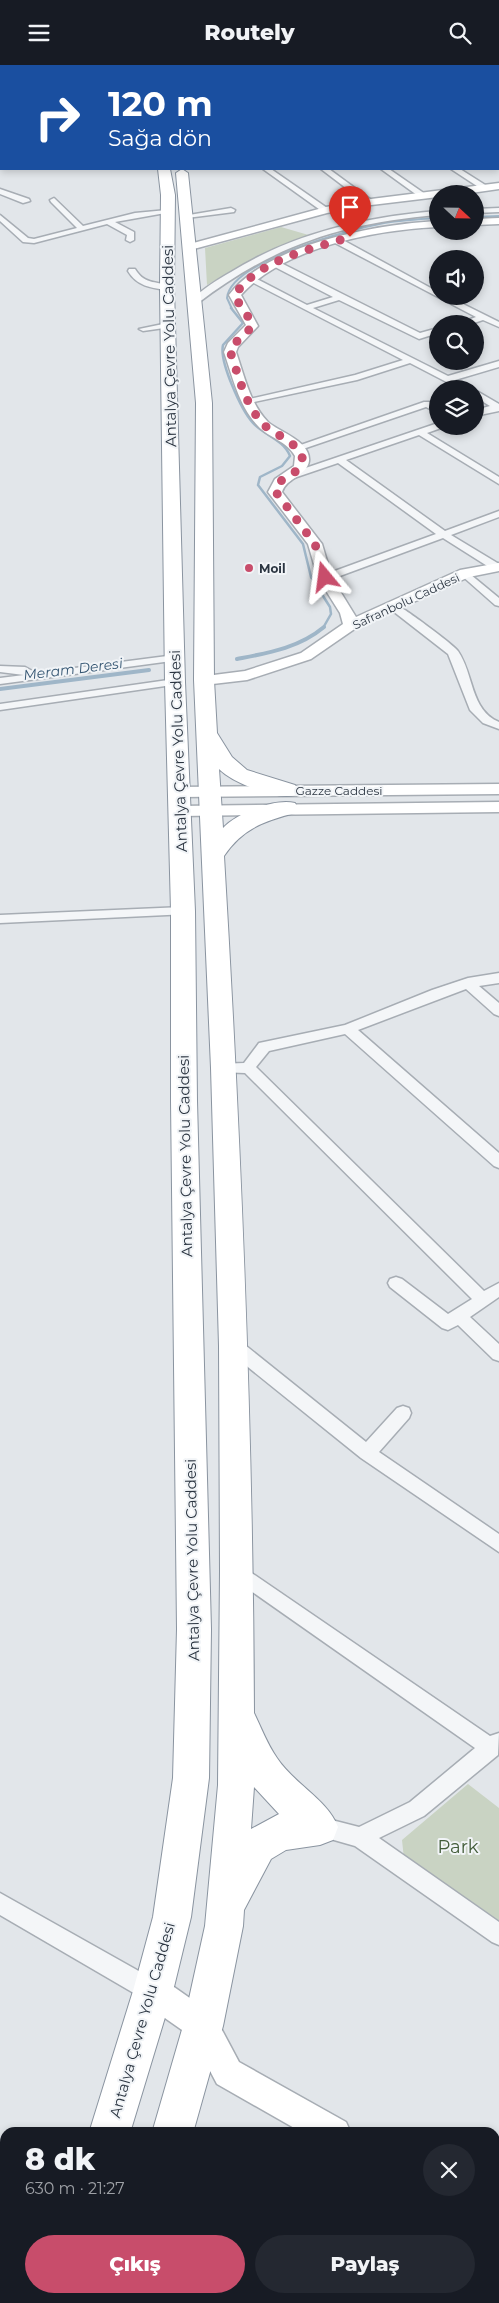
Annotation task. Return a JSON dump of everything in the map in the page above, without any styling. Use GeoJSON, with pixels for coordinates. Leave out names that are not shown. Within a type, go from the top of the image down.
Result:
{"type":"FeatureCollection","features":[{"type":"Feature","properties":{"kind":"highway","name":"Antalya Çevre Yolu Caddesi"},"geometry":{"type":"LineString","coordinates":[[164,170],[168,195],[167,288],[175,682],[195,801],[212,858],[236,1068],[234,1346],[237,1571],[236,1785],[224,1926],[203,2026],[174,2127]]}},
{"type":"Feature","properties":{"kind":"highway","name":"Antalya Çevre Yolu Caddesi"},"geometry":{"type":"LineString","coordinates":[[111,2127],[153,1991],[172,1917],[191,1778],[194,1629],[182,911],[195,801],[206,731],[204,680],[204,403],[181,170]]}},
{"type":"Feature","properties":{"kind":"highway"},"geometry":{"type":"LineString","coordinates":[[206,731],[217,753],[238,775],[287,799]]}},
{"type":"Feature","properties":{"kind":"highway"},"geometry":{"type":"LineString","coordinates":[[212,858],[229,833],[237,826],[261,815],[287,799]]}},
{"type":"Feature","properties":{"kind":"highway"},"geometry":{"type":"LineString","coordinates":[[236,1714],[264,1771],[287,1797],[320,1827]]}},
{"type":"Feature","properties":{"kind":"highway"},"geometry":{"type":"LineString","coordinates":[[226,1907],[258,1847],[281,1833],[320,1827]]}},
{"type":"Feature","properties":{"kind":"street"},"geometry":{"type":"LineString","coordinates":[[268,170],[326,210]]}},
{"type":"Feature","properties":{"kind":"street"},"geometry":{"type":"LineString","coordinates":[[326,170],[366,203],[379,218]]}},
{"type":"Feature","properties":{"kind":"street"},"geometry":{"type":"LineString","coordinates":[[386,170],[424,196]]}},
{"type":"Feature","properties":{"kind":"street"},"geometry":{"type":"LineString","coordinates":[[457,170],[486,188],[499,186]]}},
{"type":"Feature","properties":{"kind":"street"},"geometry":{"type":"LineString","coordinates":[[0,191],[26,201]]}},
{"type":"Feature","properties":{"kind":"street"},"geometry":{"type":"LineString","coordinates":[[190,247],[326,210],[429,195]]}},
{"type":"Feature","properties":{"kind":"street"},"geometry":{"type":"LineString","coordinates":[[54,200],[82,229]]}},
{"type":"Feature","properties":{"kind":"street"},"geometry":{"type":"LineString","coordinates":[[187,216],[231,210]]}},
{"type":"Feature","properties":{"kind":"street"},"geometry":{"type":"LineString","coordinates":[[484,211],[499,210]]}},
{"type":"Feature","properties":{"kind":"street"},"geometry":{"type":"LineString","coordinates":[[0,217],[26,240],[34,241],[143,214],[167,212]]}},
{"type":"Feature","properties":{"kind":"street"},"geometry":{"type":"LineString","coordinates":[[195,301],[218,282],[253,260],[277,249],[349,223],[379,218],[429,214]]}},
{"type":"Feature","properties":{"kind":"street"},"geometry":{"type":"LineString","coordinates":[[484,222],[499,221]]}},
{"type":"Feature","properties":{"kind":"street"},"geometry":{"type":"LineString","coordinates":[[108,222],[131,233],[130,240]]}},
{"type":"Feature","properties":{"kind":"street"},"geometry":{"type":"LineString","coordinates":[[288,477],[302,462],[302,455],[297,448],[267,427],[256,416],[248,403],[230,351],[232,346],[252,327],[251,321],[238,304],[235,295],[241,286],[276,263],[379,229],[429,225]]}},
{"type":"Feature","properties":{"kind":"street"},"geometry":{"type":"LineString","coordinates":[[338,241],[429,291]]}},
{"type":"Feature","properties":{"kind":"street"},"geometry":{"type":"LineString","coordinates":[[276,263],[419,336],[429,333]]}},
{"type":"Feature","properties":{"kind":"street"},"geometry":{"type":"LineString","coordinates":[[132,271],[135,277],[146,285],[167,288]]}},
{"type":"Feature","properties":{"kind":"street"},"geometry":{"type":"LineString","coordinates":[[250,279],[451,379],[499,364]]}},
{"type":"Feature","properties":{"kind":"street"},"geometry":{"type":"LineString","coordinates":[[308,307],[340,297]]}},
{"type":"Feature","properties":{"kind":"street"},"geometry":{"type":"LineString","coordinates":[[457,305],[476,315]]}},
{"type":"Feature","properties":{"kind":"street"},"geometry":{"type":"LineString","coordinates":[[484,319],[499,325]]}},
{"type":"Feature","properties":{"kind":"street"},"geometry":{"type":"LineString","coordinates":[[143,329],[168,325]]}},
{"type":"Feature","properties":{"kind":"street"},"geometry":{"type":"LineString","coordinates":[[248,403],[357,377],[412,360]]}},
{"type":"Feature","properties":{"kind":"street"},"geometry":{"type":"LineString","coordinates":[[484,398],[498,407]]}},
{"type":"Feature","properties":{"kind":"street"},"geometry":{"type":"LineString","coordinates":[[297,448],[427,404],[429,405]]}},
{"type":"Feature","properties":{"kind":"street"},"geometry":{"type":"LineString","coordinates":[[484,411],[498,407]]}},
{"type":"Feature","properties":{"kind":"street"},"geometry":{"type":"LineString","coordinates":[[351,625],[325,577],[315,544],[275,491],[279,481],[288,477],[429,428]]}},
{"type":"Feature","properties":{"kind":"street"},"geometry":{"type":"LineString","coordinates":[[420,432],[499,481]]}},
{"type":"Feature","properties":{"kind":"street"},"geometry":{"type":"LineString","coordinates":[[340,460],[443,534],[498,567]]}},
{"type":"Feature","properties":{"kind":"street"},"geometry":{"type":"LineString","coordinates":[[325,577],[499,514]]}},
{"type":"Feature","properties":{"kind":"street","name":"Safranbolu Caddesi"},"geometry":{"type":"LineString","coordinates":[[204,680],[247,675],[280,666],[319,648],[351,625],[465,573],[498,567]]}},
{"type":"Feature","properties":{"kind":"street"},"geometry":{"type":"LineString","coordinates":[[465,573],[499,603]]}},
{"type":"Feature","properties":{"kind":"street"},"geometry":{"type":"LineString","coordinates":[[393,606],[452,652],[476,710],[487,721],[499,726]]}},
{"type":"Feature","properties":{"kind":"street"},"geometry":{"type":"LineString","coordinates":[[0,681],[175,658]]}},
{"type":"Feature","properties":{"kind":"street"},"geometry":{"type":"LineString","coordinates":[[0,669],[25,670],[34,676]]}},
{"type":"Feature","properties":{"kind":"street"},"geometry":{"type":"LineString","coordinates":[[0,707],[175,682]]}},
{"type":"Feature","properties":{"kind":"street","name":"Gazze Caddesi"},"geometry":{"type":"LineString","coordinates":[[195,801],[287,799],[499,789]]}},
{"type":"Feature","properties":{"kind":"street","name":"Gazze Caddesi"},"geometry":{"type":"LineString","coordinates":[[287,799],[499,807]]}},
{"type":"Feature","properties":{"kind":"street"},"geometry":{"type":"LineString","coordinates":[[0,919],[182,911]]}},
{"type":"Feature","properties":{"kind":"street"},"geometry":{"type":"LineString","coordinates":[[483,1300],[236,1068],[264,1047],[348,1029],[468,983],[499,978]]}},
{"type":"Feature","properties":{"kind":"street"},"geometry":{"type":"LineString","coordinates":[[468,983],[499,1011]]}},
{"type":"Feature","properties":{"kind":"street"},"geometry":{"type":"LineString","coordinates":[[348,1029],[499,1162]]}},
{"type":"Feature","properties":{"kind":"street"},"geometry":{"type":"LineString","coordinates":[[396,1283],[448,1323],[499,1289]]}},
{"type":"Feature","properties":{"kind":"street"},"geometry":{"type":"LineString","coordinates":[[459,1316],[499,1354]]}},
{"type":"Feature","properties":{"kind":"street"},"geometry":{"type":"LineString","coordinates":[[234,1346],[368,1453],[499,1543]]}},
{"type":"Feature","properties":{"kind":"street"},"geometry":{"type":"LineString","coordinates":[[368,1453],[403,1413]]}},
{"type":"Feature","properties":{"kind":"street"},"geometry":{"type":"LineString","coordinates":[[237,1571],[495,1745],[417,1809],[360,1837]]}},
{"type":"Feature","properties":{"kind":"street"},"geometry":{"type":"LineString","coordinates":[[320,1827],[360,1837],[499,1935]]}},
{"type":"Feature","properties":{"kind":"street"},"geometry":{"type":"LineString","coordinates":[[0,1903],[153,1991],[203,2026],[228,2073],[324,2127]]}},
{"type":"Feature","properties":{"kind":"green space"},"geometry":{"type":"Polygon","coordinates":[[[281,227],[312,236],[258,256],[207,285],[205,248],[281,227]]]}},
{"type":"Feature","properties":{"kind":"green space","name":"Park"},"geometry":{"type":"Polygon","coordinates":[[[468,1784],[499,1808],[499,1925],[404,1859],[402,1840],[468,1784]]]}},
{"type":"Feature","properties":{"kind":"waterway","name":"Meram Deresi"},"geometry":{"type":"LineString","coordinates":[[484,217],[499,216]]}},
{"type":"Feature","properties":{"kind":"waterway","name":"Meram Deresi"},"geometry":{"type":"LineString","coordinates":[[232,309],[227,298],[233,284],[248,272],[270,260],[295,249],[368,226],[429,219]]}},
{"type":"Feature","properties":{"kind":"waterway","name":"Meram Deresi"},"geometry":{"type":"LineString","coordinates":[[231,308],[243,323],[223,345],[224,362],[232,385],[248,417],[253,423],[279,442],[290,456],[282,466],[260,477],[258,485],[303,544],[311,577],[330,607],[331,614],[323,628]]}},
{"type":"Feature","properties":{"kind":"waterway","name":"Meram Deresi"},"geometry":{"type":"LineString","coordinates":[[237,659],[272,652],[294,645],[323,628]]}},
{"type":"Feature","properties":{"kind":"waterway","name":"Meram Deresi"},"geometry":{"type":"LineString","coordinates":[[0,689],[149,670]]}},
{"type":"Feature","properties":{"kind":"place","name":"Moil"},"geometry":{"type":"Point","coordinates":[249,568]}},
{"type":"Feature","properties":{"kind":"route"},"geometry":{"type":"LineString","coordinates":[[325,577],[315,544],[279,499],[275,491],[279,481],[288,477],[297,469],[302,462],[302,455],[297,448],[267,427],[256,416],[248,403],[230,351],[232,346],[248,333],[252,327],[251,321],[238,304],[235,295],[241,286],[276,263],[350,237]]}}]}
